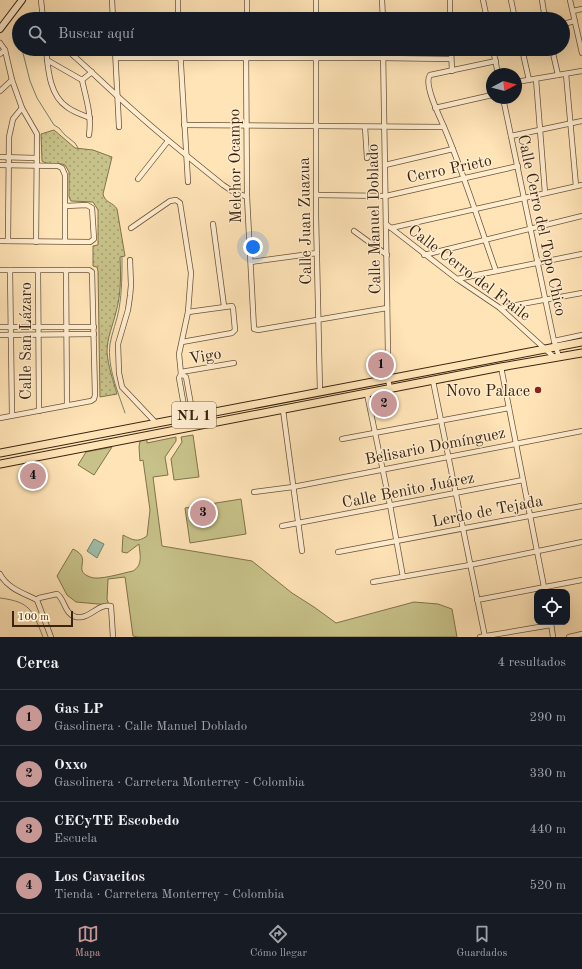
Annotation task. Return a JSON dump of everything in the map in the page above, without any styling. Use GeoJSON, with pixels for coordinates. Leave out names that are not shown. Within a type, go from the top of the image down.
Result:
{"type":"FeatureCollection","features":[{"type":"Feature","properties":{"kind":"main road"},"geometry":{"type":"LineString","coordinates":[[14,12],[22,0]]}},
{"type":"Feature","properties":{"kind":"main road"},"geometry":{"type":"LineString","coordinates":[[0,29],[12,15]]}},
{"type":"Feature","properties":{"kind":"main road","name":"NL 1"},"geometry":{"type":"LineString","coordinates":[[0,453],[156,422],[545,349],[555,344],[582,342]]}},
{"type":"Feature","properties":{"kind":"main road","name":"NL 1"},"geometry":{"type":"LineString","coordinates":[[0,464],[368,394],[501,367],[582,353]]}},
{"type":"Feature","properties":{"kind":"street"},"geometry":{"type":"LineString","coordinates":[[41,0],[42,12]]}},
{"type":"Feature","properties":{"kind":"street"},"geometry":{"type":"LineString","coordinates":[[112,0],[113,12]]}},
{"type":"Feature","properties":{"kind":"street"},"geometry":{"type":"LineString","coordinates":[[178,0],[178,12]]}},
{"type":"Feature","properties":{"kind":"street"},"geometry":{"type":"LineString","coordinates":[[247,0],[247,12]]}},
{"type":"Feature","properties":{"kind":"street"},"geometry":{"type":"LineString","coordinates":[[316,0],[316,12]]}},
{"type":"Feature","properties":{"kind":"street"},"geometry":{"type":"LineString","coordinates":[[382,0],[383,12]]}},
{"type":"Feature","properties":{"kind":"street"},"geometry":{"type":"LineString","coordinates":[[450,0],[450,12]]}},
{"type":"Feature","properties":{"kind":"street"},"geometry":{"type":"LineString","coordinates":[[483,0],[486,12]]}},
{"type":"Feature","properties":{"kind":"street"},"geometry":{"type":"LineString","coordinates":[[511,0],[514,12]]}},
{"type":"Feature","properties":{"kind":"street"},"geometry":{"type":"LineString","coordinates":[[542,0],[544,12]]}},
{"type":"Feature","properties":{"kind":"street"},"geometry":{"type":"LineString","coordinates":[[570,0],[582,53]]}},
{"type":"Feature","properties":{"kind":"street"},"geometry":{"type":"LineString","coordinates":[[573,11],[582,9]]}},
{"type":"Feature","properties":{"kind":"street"},"geometry":{"type":"LineString","coordinates":[[570,22],[575,21]]}},
{"type":"Feature","properties":{"kind":"street"},"geometry":{"type":"LineString","coordinates":[[0,43],[5,50],[12,80],[22,108],[37,134],[36,242]]}},
{"type":"Feature","properties":{"kind":"street"},"geometry":{"type":"LineString","coordinates":[[0,54],[5,50]]}},
{"type":"Feature","properties":{"kind":"street"},"geometry":{"type":"LineString","coordinates":[[47,56],[50,81],[57,96],[67,107],[90,118]]}},
{"type":"Feature","properties":{"kind":"street"},"geometry":{"type":"LineString","coordinates":[[74,56],[117,97],[168,141],[223,185],[232,191],[247,197]]}},
{"type":"Feature","properties":{"kind":"street"},"geometry":{"type":"LineString","coordinates":[[495,56],[497,68]]}},
{"type":"Feature","properties":{"kind":"street"},"geometry":{"type":"LineString","coordinates":[[524,56],[529,80]]}},
{"type":"Feature","properties":{"kind":"street"},"geometry":{"type":"LineString","coordinates":[[554,56],[558,75]]}},
{"type":"Feature","properties":{"kind":"street"},"geometry":{"type":"LineString","coordinates":[[180,57],[188,182]]}},
{"type":"Feature","properties":{"kind":"street"},"geometry":{"type":"LineString","coordinates":[[119,127],[116,58],[451,59],[452,71]]}},
{"type":"Feature","properties":{"kind":"street","name":"Melchor Ocampo"},"geometry":{"type":"LineString","coordinates":[[246,58],[247,197],[254,330],[319,319]]}},
{"type":"Feature","properties":{"kind":"street","name":"Calle Juan Zuazua"},"geometry":{"type":"LineString","coordinates":[[316,58],[316,195],[320,392]]}},
{"type":"Feature","properties":{"kind":"street","name":"Calle Manuel Doblado"},"geometry":{"type":"LineString","coordinates":[[383,58],[388,379],[390,389]]}},
{"type":"Feature","properties":{"kind":"street"},"geometry":{"type":"LineString","coordinates":[[47,60],[82,80],[90,118],[89,135]]}},
{"type":"Feature","properties":{"kind":"street"},"geometry":{"type":"LineString","coordinates":[[496,61],[430,75],[428,77],[430,92],[435,108],[453,149],[496,271]]}},
{"type":"Feature","properties":{"kind":"street"},"geometry":{"type":"LineString","coordinates":[[522,81],[582,71]]}},
{"type":"Feature","properties":{"kind":"street"},"geometry":{"type":"LineString","coordinates":[[82,80],[92,72]]}},
{"type":"Feature","properties":{"kind":"street"},"geometry":{"type":"LineString","coordinates":[[566,74],[576,186]]}},
{"type":"Feature","properties":{"kind":"street"},"geometry":{"type":"LineString","coordinates":[[536,79],[545,192]]}},
{"type":"Feature","properties":{"kind":"street"},"geometry":{"type":"LineString","coordinates":[[0,91],[12,80]]}},
{"type":"Feature","properties":{"kind":"street"},"geometry":{"type":"LineString","coordinates":[[435,108],[486,95]]}},
{"type":"Feature","properties":{"kind":"street","name":"Calle Cerro del Topo Chico"},"geometry":{"type":"LineString","coordinates":[[504,104],[557,358]]}},
{"type":"Feature","properties":{"kind":"street"},"geometry":{"type":"LineString","coordinates":[[8,241],[8,137],[15,115],[22,108]]}},
{"type":"Feature","properties":{"kind":"street"},"geometry":{"type":"LineString","coordinates":[[511,136],[582,121]]}},
{"type":"Feature","properties":{"kind":"street"},"geometry":{"type":"LineString","coordinates":[[184,126],[444,127]]}},
{"type":"Feature","properties":{"kind":"street"},"geometry":{"type":"LineString","coordinates":[[365,127],[366,158]]}},
{"type":"Feature","properties":{"kind":"street"},"geometry":{"type":"LineString","coordinates":[[138,179],[168,141]]}},
{"type":"Feature","properties":{"kind":"street"},"geometry":{"type":"LineString","coordinates":[[385,165],[453,149]]}},
{"type":"Feature","properties":{"kind":"street"},"geometry":{"type":"LineString","coordinates":[[0,157],[36,158]]}},
{"type":"Feature","properties":{"kind":"street"},"geometry":{"type":"LineString","coordinates":[[0,165],[58,166],[63,169],[65,175],[65,241]]}},
{"type":"Feature","properties":{"kind":"street","name":"Cerro Prieto"},"geometry":{"type":"LineString","coordinates":[[316,195],[386,196],[518,166]]}},
{"type":"Feature","properties":{"kind":"street"},"geometry":{"type":"LineString","coordinates":[[391,228],[545,192],[582,185]]}},
{"type":"Feature","properties":{"kind":"street"},"geometry":{"type":"LineString","coordinates":[[131,228],[170,201],[176,200],[180,203],[191,273],[188,312],[179,359],[181,373],[179,377],[180,388],[189,416]]}},
{"type":"Feature","properties":{"kind":"street"},"geometry":{"type":"LineString","coordinates":[[0,241],[92,241],[94,239],[93,211],[91,207],[65,206]]}},
{"type":"Feature","properties":{"kind":"street"},"geometry":{"type":"LineString","coordinates":[[424,255],[582,216]]}},
{"type":"Feature","properties":{"kind":"street"},"geometry":{"type":"LineString","coordinates":[[213,224],[224,306]]}},
{"type":"Feature","properties":{"kind":"street","name":"Calle Cerro del Fraile"},"geometry":{"type":"LineString","coordinates":[[386,224],[456,279],[500,308],[557,358]]}},
{"type":"Feature","properties":{"kind":"street"},"geometry":{"type":"LineString","coordinates":[[354,231],[386,256]]}},
{"type":"Feature","properties":{"kind":"street"},"geometry":{"type":"LineString","coordinates":[[251,262],[317,253]]}},
{"type":"Feature","properties":{"kind":"street"},"geometry":{"type":"LineString","coordinates":[[456,279],[582,254]]}},
{"type":"Feature","properties":{"kind":"street"},"geometry":{"type":"LineString","coordinates":[[130,260],[130,296],[128,310],[118,344],[118,373],[122,387],[156,422]]}},
{"type":"Feature","properties":{"kind":"street"},"geometry":{"type":"LineString","coordinates":[[0,270],[89,270],[92,272],[94,326],[94,398],[91,401],[0,418]]}},
{"type":"Feature","properties":{"kind":"street"},"geometry":{"type":"LineString","coordinates":[[10,270],[12,415]]}},
{"type":"Feature","properties":{"kind":"street","name":"Calle San Lázaro"},"geometry":{"type":"LineString","coordinates":[[38,270],[39,411]]}},
{"type":"Feature","properties":{"kind":"street"},"geometry":{"type":"LineString","coordinates":[[66,270],[67,405]]}},
{"type":"Feature","properties":{"kind":"street"},"geometry":{"type":"LineString","coordinates":[[500,308],[582,293]]}},
{"type":"Feature","properties":{"kind":"street"},"geometry":{"type":"LineString","coordinates":[[182,342],[232,333],[234,330],[232,306],[188,312]]}},
{"type":"Feature","properties":{"kind":"street"},"geometry":{"type":"LineString","coordinates":[[319,319],[387,308]]}},
{"type":"Feature","properties":{"kind":"street"},"geometry":{"type":"LineString","coordinates":[[0,327],[94,326]]}},
{"type":"Feature","properties":{"kind":"street"},"geometry":{"type":"LineString","coordinates":[[0,335],[94,334]]}},
{"type":"Feature","properties":{"kind":"street"},"geometry":{"type":"LineString","coordinates":[[555,344],[582,335]]}},
{"type":"Feature","properties":{"kind":"street","name":"Vigo"},"geometry":{"type":"LineString","coordinates":[[181,373],[234,363]]}},
{"type":"Feature","properties":{"kind":"street"},"geometry":{"type":"LineString","coordinates":[[501,367],[531,515],[544,589]]}},
{"type":"Feature","properties":{"kind":"street"},"geometry":{"type":"LineString","coordinates":[[181,373],[186,376],[188,386],[189,416]]}},
{"type":"Feature","properties":{"kind":"street"},"geometry":{"type":"LineString","coordinates":[[433,381],[449,456],[483,637],[541,625]]}},
{"type":"Feature","properties":{"kind":"street"},"geometry":{"type":"LineString","coordinates":[[180,388],[188,386]]}},
{"type":"Feature","properties":{"kind":"street"},"geometry":{"type":"LineString","coordinates":[[368,394],[404,577]]}},
{"type":"Feature","properties":{"kind":"street"},"geometry":{"type":"LineString","coordinates":[[342,439],[509,408]]}},
{"type":"Feature","properties":{"kind":"street"},"geometry":{"type":"LineString","coordinates":[[283,410],[302,551]]}},
{"type":"Feature","properties":{"kind":"street","name":"Belisario Domínguez"},"geometry":{"type":"LineString","coordinates":[[254,492],[293,486],[582,431]]}},
{"type":"Feature","properties":{"kind":"street","name":"Calle Benito Juárez"},"geometry":{"type":"LineString","coordinates":[[282,526],[523,480]]}},
{"type":"Feature","properties":{"kind":"street","name":"Lerdo de Tejada"},"geometry":{"type":"LineString","coordinates":[[338,552],[582,506]]}},
{"type":"Feature","properties":{"kind":"street"},"geometry":{"type":"LineString","coordinates":[[373,582],[470,565],[582,542]]}},
{"type":"Feature","properties":{"kind":"street"},"geometry":{"type":"LineString","coordinates":[[0,574],[8,585],[37,600],[51,637]]}},
{"type":"Feature","properties":{"kind":"street"},"geometry":{"type":"LineString","coordinates":[[548,589],[582,580]]}},
{"type":"Feature","properties":{"kind":"street"},"geometry":{"type":"LineString","coordinates":[[477,600],[534,591]]}},
{"type":"Feature","properties":{"kind":"street"},"geometry":{"type":"LineString","coordinates":[[37,600],[39,598],[57,594],[60,596],[72,616],[77,617],[84,616],[103,606],[110,605],[112,613],[113,637]]}},
{"type":"Feature","properties":{"kind":"street"},"geometry":{"type":"LineString","coordinates":[[551,625],[553,637]]}},
{"type":"Feature","properties":{"kind":"street"},"geometry":{"type":"LineString","coordinates":[[569,637],[582,634]]}},
{"type":"Feature","properties":{"kind":"shaded area"},"geometry":{"type":"Polygon","coordinates":[[[54,130],[75,148],[93,150],[112,157],[103,194],[105,199],[117,209],[125,256],[120,257],[120,292],[107,347],[108,362],[117,394],[100,397],[98,271],[97,267],[93,266],[93,246],[98,245],[98,210],[93,202],[71,201],[69,197],[69,172],[65,165],[42,161],[41,134],[54,130]]]}},
{"type":"Feature","properties":{"kind":"shaded area"},"geometry":{"type":"Polygon","coordinates":[[[193,435],[199,477],[174,480],[171,459],[182,442],[181,437],[193,435]]]}},
{"type":"Feature","properties":{"kind":"shaded area"},"geometry":{"type":"Polygon","coordinates":[[[176,437],[176,441],[165,457],[168,475],[153,477],[162,546],[252,561],[292,593],[336,623],[414,602],[438,604],[452,609],[457,637],[138,637],[133,636],[125,577],[108,579],[107,599],[109,605],[76,602],[67,595],[57,576],[73,549],[82,557],[82,571],[94,578],[133,571],[140,563],[139,544],[127,553],[122,552],[123,535],[135,540],[140,540],[147,536],[150,510],[143,460],[140,461],[140,441],[147,439],[147,443],[176,437]]]}},
{"type":"Feature","properties":{"kind":"shaded area"},"geometry":{"type":"Polygon","coordinates":[[[112,447],[94,475],[78,465],[86,452],[112,447]]]}},
{"type":"Feature","properties":{"kind":"shaded area"},"geometry":{"type":"Polygon","coordinates":[[[241,499],[246,534],[190,543],[185,508],[241,499]]]}},
{"type":"Feature","properties":{"kind":"shaded area"},"geometry":{"type":"Polygon","coordinates":[[[94,539],[104,544],[97,558],[87,551],[94,539]]]}},
{"type":"Feature","properties":{"kind":"waterway"},"geometry":{"type":"LineString","coordinates":[[24,56],[30,81],[37,98],[54,125],[75,143],[78,148]]}},
{"type":"Feature","properties":{"kind":"waterway"},"geometry":{"type":"LineString","coordinates":[[122,257],[120,302],[109,353],[114,379],[125,413]]}},
{"type":"Feature","properties":{"kind":"waterway"},"geometry":{"type":"LineString","coordinates":[[0,598],[18,602],[29,609],[33,614],[43,637]]}},
{"type":"Feature","properties":{"kind":"place","name":"Gas LP"},"geometry":{"type":"Point","coordinates":[381,365]}},
{"type":"Feature","properties":{"kind":"place","name":"Novo Palace"},"geometry":{"type":"Point","coordinates":[538,390]}},
{"type":"Feature","properties":{"kind":"place","name":"Oxxo"},"geometry":{"type":"Point","coordinates":[384,404]}},
{"type":"Feature","properties":{"kind":"place","name":"Los Cavacitos"},"geometry":{"type":"Point","coordinates":[33,476]}},
{"type":"Feature","properties":{"kind":"place","name":"CECyTE Escobedo"},"geometry":{"type":"Point","coordinates":[203,513]}}]}
